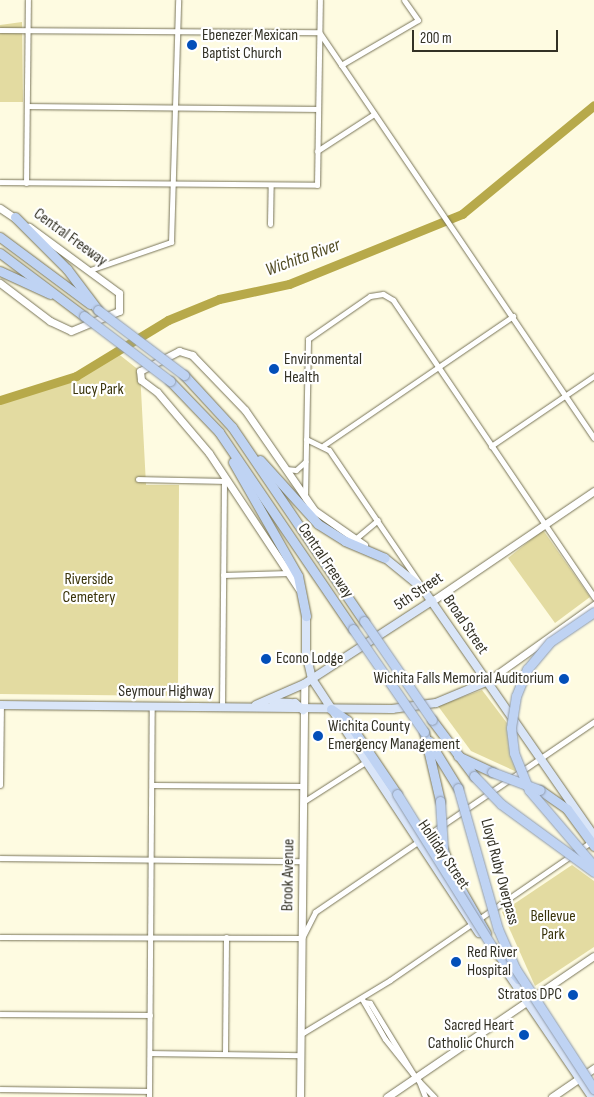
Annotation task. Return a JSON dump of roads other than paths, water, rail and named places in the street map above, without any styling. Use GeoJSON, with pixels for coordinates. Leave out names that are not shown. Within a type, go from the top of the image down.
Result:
{"type":"FeatureCollection","features":[{"type":"Feature","properties":{"kind":"highway"},"geometry":{"type":"LineString","coordinates":[[15,217],[67,269],[98,310]]}},
{"type":"Feature","properties":{"kind":"highway","name":"Central Freeway"},"geometry":{"type":"LineString","coordinates":[[0,237],[184,375],[245,446],[456,755],[474,776]]}},
{"type":"Feature","properties":{"kind":"highway","name":"Central Freeway"},"geometry":{"type":"LineString","coordinates":[[0,252],[170,380],[219,432],[424,732],[458,788]]}},
{"type":"Feature","properties":{"kind":"highway"},"geometry":{"type":"LineString","coordinates":[[0,271],[60,298]]}},
{"type":"Feature","properties":{"kind":"highway"},"geometry":{"type":"LineString","coordinates":[[219,432],[298,576],[306,616]]}},
{"type":"Feature","properties":{"kind":"highway"},"geometry":{"type":"LineString","coordinates":[[245,446],[318,524],[345,541],[385,558]]}},
{"type":"Feature","properties":{"kind":"highway"},"geometry":{"type":"LineString","coordinates":[[594,612],[550,642],[527,669],[516,696],[511,728],[514,752],[529,790],[594,866]]}},
{"type":"Feature","properties":{"kind":"highway"},"geometry":{"type":"LineString","coordinates":[[331,709],[347,720],[396,794],[457,895],[526,989]]}},
{"type":"Feature","properties":{"kind":"highway"},"geometry":{"type":"LineString","coordinates":[[424,732],[440,801],[444,849],[452,874],[480,917],[492,951]]}},
{"type":"Feature","properties":{"kind":"highway"},"geometry":{"type":"LineString","coordinates":[[456,755],[492,772],[540,790],[567,809],[593,841]]}},
{"type":"Feature","properties":{"kind":"highway","name":"Lloyd Ruby Overpass"},"geometry":{"type":"LineString","coordinates":[[474,776],[501,804],[594,872]]}},
{"type":"Feature","properties":{"kind":"highway","name":"Lloyd Ruby Overpass"},"geometry":{"type":"LineString","coordinates":[[458,788],[498,929],[526,989],[594,1089]]}},
{"type":"Feature","properties":{"kind":"main road","name":"Central Freeway"},"geometry":{"type":"LineString","coordinates":[[0,208],[90,270],[119,293],[122,304],[120,311],[82,330],[61,328],[0,283]]}},
{"type":"Feature","properties":{"kind":"main road","name":"Central Freeway"},"geometry":{"type":"LineString","coordinates":[[306,616],[289,573],[224,482],[209,453],[157,392],[141,380],[140,371],[178,351],[192,355],[245,410],[322,519],[385,558]]}},
{"type":"Feature","properties":{"kind":"main road","name":"5th Street"},"geometry":{"type":"LineString","coordinates":[[254,706],[269,702],[312,679],[432,601],[594,491]]}},
{"type":"Feature","properties":{"kind":"main road"},"geometry":{"type":"LineString","coordinates":[[385,558],[424,589]]}},
{"type":"Feature","properties":{"kind":"main road","name":"Broad Street"},"geometry":{"type":"LineString","coordinates":[[424,589],[593,841]]}},
{"type":"Feature","properties":{"kind":"main road"},"geometry":{"type":"LineString","coordinates":[[486,682],[594,605]]}},
{"type":"Feature","properties":{"kind":"main road","name":"Holliday Street"},"geometry":{"type":"LineString","coordinates":[[306,616],[306,653],[312,679],[364,763],[592,1097]]}},
{"type":"Feature","properties":{"kind":"main road","name":"Brook Avenue"},"geometry":{"type":"LineString","coordinates":[[300,1097],[304,786],[303,710],[306,653]]}},
{"type":"Feature","properties":{"kind":"main road","name":"Seymour Highway"},"geometry":{"type":"LineString","coordinates":[[0,705],[254,706],[303,710],[418,706],[454,698],[486,682]]}},
{"type":"Feature","properties":{"kind":"main road"},"geometry":{"type":"LineString","coordinates":[[269,702],[295,703],[303,710]]}},
{"type":"Feature","properties":{"kind":"main road"},"geometry":{"type":"LineString","coordinates":[[386,1097],[594,956]]}},
{"type":"Feature","properties":{"kind":"main road"},"geometry":{"type":"LineString","coordinates":[[552,1097],[594,1068]]}},
{"type":"Feature","properties":{"kind":"street"},"geometry":{"type":"LineString","coordinates":[[26,182],[28,0]]}},
{"type":"Feature","properties":{"kind":"street"},"geometry":{"type":"LineString","coordinates":[[90,270],[171,242],[178,0]]}},
{"type":"Feature","properties":{"kind":"street"},"geometry":{"type":"LineString","coordinates":[[0,182],[317,185],[320,0]]}},
{"type":"Feature","properties":{"kind":"street"},"geometry":{"type":"LineString","coordinates":[[341,65],[418,20],[404,0]]}},
{"type":"Feature","properties":{"kind":"street"},"geometry":{"type":"LineString","coordinates":[[0,30],[28,28],[319,32]]}},
{"type":"Feature","properties":{"kind":"street"},"geometry":{"type":"LineString","coordinates":[[319,32],[442,210],[594,438]]}},
{"type":"Feature","properties":{"kind":"street"},"geometry":{"type":"LineString","coordinates":[[27,106],[174,106],[318,109]]}},
{"type":"Feature","properties":{"kind":"street"},"geometry":{"type":"LineString","coordinates":[[317,151],[374,114]]}},
{"type":"Feature","properties":{"kind":"street"},"geometry":{"type":"LineString","coordinates":[[270,224],[271,184]]}},
{"type":"Feature","properties":{"kind":"street"},"geometry":{"type":"LineString","coordinates":[[306,498],[308,339],[370,296],[388,296],[438,366],[594,597]]}},
{"type":"Feature","properties":{"kind":"street"},"geometry":{"type":"LineString","coordinates":[[306,439],[324,445],[513,316]]}},
{"type":"Feature","properties":{"kind":"street"},"geometry":{"type":"LineString","coordinates":[[491,446],[594,376]]}},
{"type":"Feature","properties":{"kind":"street","name":"Broad Street"},"geometry":{"type":"LineString","coordinates":[[324,445],[378,520],[424,589]]}},
{"type":"Feature","properties":{"kind":"street"},"geometry":{"type":"LineString","coordinates":[[285,468],[296,470],[306,461]]}},
{"type":"Feature","properties":{"kind":"street"},"geometry":{"type":"LineString","coordinates":[[138,479],[224,482],[222,706]]}},
{"type":"Feature","properties":{"kind":"street"},"geometry":{"type":"LineString","coordinates":[[354,540],[378,520]]}},
{"type":"Feature","properties":{"kind":"street"},"geometry":{"type":"LineString","coordinates":[[223,574],[289,573]]}},
{"type":"Feature","properties":{"kind":"street"},"geometry":{"type":"LineString","coordinates":[[0,705],[0,785]]}},
{"type":"Feature","properties":{"kind":"street"},"geometry":{"type":"LineString","coordinates":[[0,1089],[149,1094],[152,706]]}},
{"type":"Feature","properties":{"kind":"street"},"geometry":{"type":"LineString","coordinates":[[302,914],[315,912],[419,844],[539,758],[594,722]]}},
{"type":"Feature","properties":{"kind":"street"},"geometry":{"type":"LineString","coordinates":[[303,802],[364,763]]}},
{"type":"Feature","properties":{"kind":"street"},"geometry":{"type":"LineString","coordinates":[[152,785],[304,786]]}},
{"type":"Feature","properties":{"kind":"street"},"geometry":{"type":"LineString","coordinates":[[301,1034],[363,1000],[472,922],[593,841]]}},
{"type":"Feature","properties":{"kind":"street"},"geometry":{"type":"LineString","coordinates":[[0,858],[303,861]]}},
{"type":"Feature","properties":{"kind":"street"},"geometry":{"type":"LineString","coordinates":[[0,937],[302,938],[315,912]]}},
{"type":"Feature","properties":{"kind":"street"},"geometry":{"type":"LineString","coordinates":[[226,937],[226,1054]]}},
{"type":"Feature","properties":{"kind":"street"},"geometry":{"type":"LineString","coordinates":[[363,1000],[370,1003],[397,1042],[425,1097]]}},
{"type":"Feature","properties":{"kind":"street"},"geometry":{"type":"LineString","coordinates":[[363,1000],[390,1047],[434,1097]]}},
{"type":"Feature","properties":{"kind":"street"},"geometry":{"type":"LineString","coordinates":[[0,1014],[150,1015]]}},
{"type":"Feature","properties":{"kind":"street"},"geometry":{"type":"LineString","coordinates":[[390,1047],[397,1042]]}},
{"type":"Feature","properties":{"kind":"street"},"geometry":{"type":"LineString","coordinates":[[150,1053],[301,1055]]}},
{"type":"Feature","properties":{"kind":"waterway","name":"Wichita River"},"geometry":{"type":"LineString","coordinates":[[0,400],[76,376],[168,320],[219,299],[289,284],[462,214],[594,105]]}},
{"type":"Feature","properties":{"kind":"place","name":"Ebenezer Mexican Baptist Church"},"geometry":{"type":"Point","coordinates":[192,45]}},
{"type":"Feature","properties":{"kind":"place","name":"Environmental Health"},"geometry":{"type":"Point","coordinates":[274,369]}},
{"type":"Feature","properties":{"kind":"place","name":"Econo Lodge"},"geometry":{"type":"Point","coordinates":[266,659]}},
{"type":"Feature","properties":{"kind":"place","name":"Wichita Falls Memorial Auditorium"},"geometry":{"type":"Point","coordinates":[564,679]}},
{"type":"Feature","properties":{"kind":"place","name":"Wichita County Emergency Management"},"geometry":{"type":"Point","coordinates":[318,736]}},
{"type":"Feature","properties":{"kind":"place","name":"Red River Hospital"},"geometry":{"type":"Point","coordinates":[456,962]}},
{"type":"Feature","properties":{"kind":"place","name":"Stratos DPC"},"geometry":{"type":"Point","coordinates":[573,995]}},
{"type":"Feature","properties":{"kind":"place","name":"Sacred Heart Catholic Church"},"geometry":{"type":"Point","coordinates":[524,1035]}},
{"type":"Feature","properties":{"kind":"park label","name":"Lucy Park"},"geometry":{"type":"Point","coordinates":[98,390]}},
{"type":"Feature","properties":{"kind":"park label","name":"Riverside Cemetery"},"geometry":{"type":"Point","coordinates":[89,589]}},
{"type":"Feature","properties":{"kind":"park label","name":"Bellevue Park"},"geometry":{"type":"Point","coordinates":[553,926]}}]}
